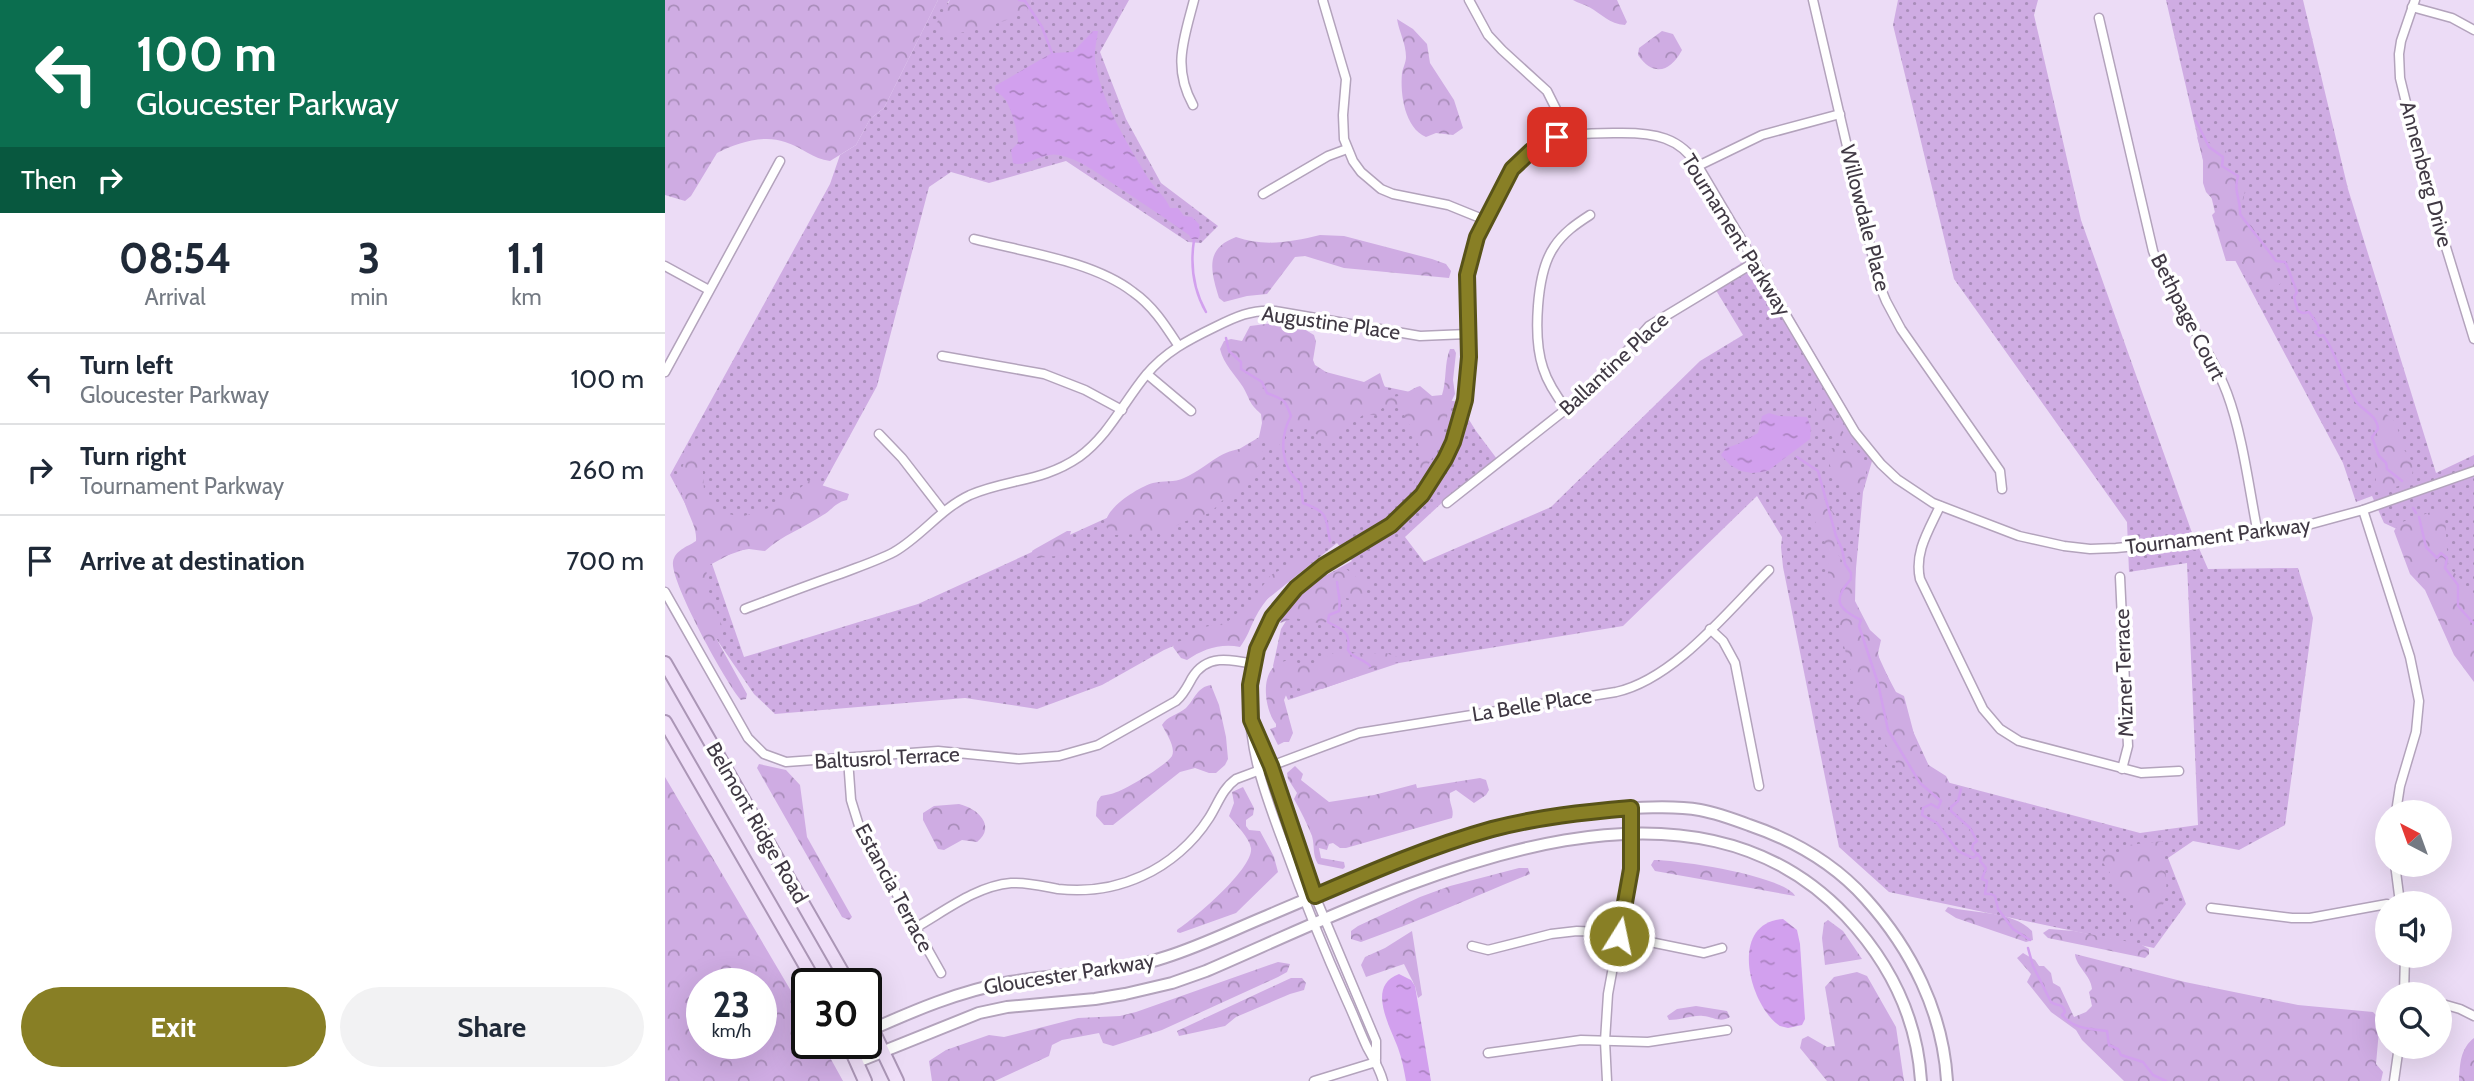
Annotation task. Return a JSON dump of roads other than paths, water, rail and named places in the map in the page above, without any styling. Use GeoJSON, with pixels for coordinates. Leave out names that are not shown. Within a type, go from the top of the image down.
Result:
{"type":"FeatureCollection","features":[{"type":"Feature","properties":{"kind":"main road","name":"Belmont Ridge Road"},"geometry":{"type":"LineString","coordinates":[[665,663],[840,968]]}},
{"type":"Feature","properties":{"kind":"main road","name":"Belmont Ridge Road"},"geometry":{"type":"LineString","coordinates":[[665,723],[807,968]]}},
{"type":"Feature","properties":{"kind":"main road","name":"Gloucester Parkway"},"geometry":{"type":"LineString","coordinates":[[882,1025],[931,1003],[985,986],[1038,977],[1114,970],[1166,958],[1402,859],[1493,829],[1574,813],[1631,808],[1698,810],[1767,831],[1829,865],[1858,890],[1878,913],[1915,966],[1933,1010],[1947,1081]]}},
{"type":"Feature","properties":{"kind":"main road","name":"Gloucester Parkway"},"geometry":{"type":"LineString","coordinates":[[857,1062],[979,1013],[1045,1002],[1095,999],[1172,983],[1426,877],[1500,853],[1632,834],[1695,836],[1734,846],[1779,865],[1832,901],[1870,942],[1900,994],[1913,1033],[1921,1081]]}},
{"type":"Feature","properties":{"kind":"main road"},"geometry":{"type":"LineString","coordinates":[[882,1049],[897,1081]]}},
{"type":"Feature","properties":{"kind":"main road"},"geometry":{"type":"LineString","coordinates":[[856,1059],[865,1081]]}},
{"type":"Feature","properties":{"kind":"street"},"geometry":{"type":"LineString","coordinates":[[1193,105],[1182,82],[1180,57],[1194,0]]}},
{"type":"Feature","properties":{"kind":"street"},"geometry":{"type":"LineString","coordinates":[[1469,0],[1488,35],[1547,91],[1553,101],[1563,135]]}},
{"type":"Feature","properties":{"kind":"street","name":"Willowdale Place"},"geometry":{"type":"LineString","coordinates":[[1813,0],[1879,284],[1901,328],[2000,471],[2002,489]]}},
{"type":"Feature","properties":{"kind":"street"},"geometry":{"type":"LineString","coordinates":[[1323,1],[1345,67],[1343,127],[1347,149],[1361,172],[1381,189],[1405,198],[1448,205],[1485,220]]}},
{"type":"Feature","properties":{"kind":"street"},"geometry":{"type":"LineString","coordinates":[[2413,4],[2452,18],[2474,30]]}},
{"type":"Feature","properties":{"kind":"street","name":"Annenberg Drive"},"geometry":{"type":"LineString","coordinates":[[2413,4],[2401,41],[2400,78],[2423,172],[2474,339]]}},
{"type":"Feature","properties":{"kind":"street","name":"Bethpage Court"},"geometry":{"type":"LineString","coordinates":[[2099,18],[2153,251],[2165,280],[2219,374],[2227,393],[2234,414],[2258,534]]}},
{"type":"Feature","properties":{"kind":"street"},"geometry":{"type":"LineString","coordinates":[[1698,166],[1762,135],[1840,114]]}},
{"type":"Feature","properties":{"kind":"street","name":"Tournament Parkway"},"geometry":{"type":"LineString","coordinates":[[1376,1062],[1313,925],[1257,770],[1249,701],[1253,664],[1272,617],[1296,588],[1323,566],[1391,525],[1408,510],[1434,479],[1461,420],[1468,379],[1467,275],[1477,237],[1504,181],[1520,160],[1543,143],[1563,135],[1585,132],[1655,134],[1676,143],[1698,166],[1867,449],[1897,479],[1940,506],[2019,536],[2077,548],[2116,548],[2258,534],[2306,527],[2474,471]]}},
{"type":"Feature","properties":{"kind":"street"},"geometry":{"type":"LineString","coordinates":[[1263,194],[1328,156],[1347,149]]}},
{"type":"Feature","properties":{"kind":"street"},"geometry":{"type":"LineString","coordinates":[[665,372],[780,161]]}},
{"type":"Feature","properties":{"kind":"street"},"geometry":{"type":"LineString","coordinates":[[1567,410],[1548,380],[1539,353],[1541,284],[1547,260],[1559,239],[1590,215]]}},
{"type":"Feature","properties":{"kind":"street"},"geometry":{"type":"LineString","coordinates":[[975,239],[1106,275],[1148,304],[1178,345]]}},
{"type":"Feature","properties":{"kind":"street","name":"Ballantine Place"},"geometry":{"type":"LineString","coordinates":[[1447,503],[1567,410],[1613,368],[1649,326],[1755,262]]}},
{"type":"Feature","properties":{"kind":"street"},"geometry":{"type":"LineString","coordinates":[[665,266],[709,290]]}},
{"type":"Feature","properties":{"kind":"street","name":"Augustine Place"},"geometry":{"type":"LineString","coordinates":[[745,608],[882,558],[910,541],[943,511],[970,495],[1021,482],[1059,468],[1091,447],[1105,433],[1147,374],[1178,345],[1241,314],[1263,310],[1420,336],[1467,334]]}},
{"type":"Feature","properties":{"kind":"street"},"geometry":{"type":"LineString","coordinates":[[942,356],[1044,374],[1085,390],[1122,410]]}},
{"type":"Feature","properties":{"kind":"street"},"geometry":{"type":"LineString","coordinates":[[1147,374],[1191,411]]}},
{"type":"Feature","properties":{"kind":"street"},"geometry":{"type":"LineString","coordinates":[[879,433],[943,511]]}},
{"type":"Feature","properties":{"kind":"street"},"geometry":{"type":"LineString","coordinates":[[1940,506],[1920,548],[1920,579],[1983,709],[2000,729],[2019,741],[2122,769],[2141,773],[2179,771]]}},
{"type":"Feature","properties":{"kind":"street"},"geometry":{"type":"LineString","coordinates":[[2363,510],[2391,590],[2417,682],[2419,701],[2416,732],[2398,800]]}},
{"type":"Feature","properties":{"kind":"street","name":"La Belle Place"},"geometry":{"type":"LineString","coordinates":[[915,928],[978,892],[994,886],[1022,883],[1093,889],[1122,884],[1140,877],[1170,860],[1185,847],[1209,818],[1229,784],[1257,770],[1360,733],[1631,688],[1650,680],[1671,665],[1769,570]]}},
{"type":"Feature","properties":{"kind":"street","name":"Mizner Terrace"},"geometry":{"type":"LineString","coordinates":[[2120,577],[2128,746],[2122,769]]}},
{"type":"Feature","properties":{"kind":"street","name":"Baltusrol Terrace"},"geometry":{"type":"LineString","coordinates":[[665,592],[748,738],[775,760],[786,762],[955,751],[1002,758],[1035,759],[1079,752],[1116,736],[1176,701],[1204,665],[1222,659],[1253,664]]}},
{"type":"Feature","properties":{"kind":"street"},"geometry":{"type":"LineString","coordinates":[[1710,629],[1723,641],[1735,663],[1759,786]]}},
{"type":"Feature","properties":{"kind":"street","name":"Tournament Parkway"},"geometry":{"type":"LineString","coordinates":[[1251,720],[1271,766],[1315,896],[1376,1041],[1376,1062]]}},
{"type":"Feature","properties":{"kind":"street","name":"Estancia Terrace"},"geometry":{"type":"LineString","coordinates":[[848,759],[851,800],[860,829],[941,973]]}},
{"type":"Feature","properties":{"kind":"street"},"geometry":{"type":"LineString","coordinates":[[1607,1081],[1605,1041],[1608,994],[1631,869],[1631,808]]}},
{"type":"Feature","properties":{"kind":"street"},"geometry":{"type":"LineString","coordinates":[[2211,908],[2310,918],[2375,906]]}},
{"type":"Feature","properties":{"kind":"street"},"geometry":{"type":"LineString","coordinates":[[1472,946],[1488,950],[1564,932],[1601,932],[1704,953],[1722,948]]}},
{"type":"Feature","properties":{"kind":"street"},"geometry":{"type":"LineString","coordinates":[[2452,1007],[2474,1016]]}},
{"type":"Feature","properties":{"kind":"street"},"geometry":{"type":"LineString","coordinates":[[1488,1054],[1581,1040],[1648,1042],[1727,1030]]}},
{"type":"Feature","properties":{"kind":"street"},"geometry":{"type":"LineString","coordinates":[[2393,1081],[2397,1059]]}},
{"type":"Feature","properties":{"kind":"street"},"geometry":{"type":"LineString","coordinates":[[1314,1081],[1376,1062],[1383,1081]]}},
{"type":"Feature","properties":{"kind":"water"},"geometry":{"type":"Polygon","coordinates":[[[1093,31],[1098,31],[1095,55],[1098,74],[1115,121],[1148,178],[1170,208],[1178,208],[1184,216],[1192,217],[1199,224],[1198,239],[1191,239],[1161,215],[1093,170],[1073,160],[1053,154],[1024,163],[1013,163],[1011,150],[1018,143],[1016,126],[1006,101],[995,91],[995,86],[1052,53],[1073,52],[1093,31]]]}},
{"type":"Feature","properties":{"kind":"water"},"geometry":{"type":"Polygon","coordinates":[[[1769,413],[1807,417],[1811,428],[1810,439],[1769,470],[1752,473],[1730,465],[1721,455],[1726,448],[1758,433],[1762,416],[1769,413]]]}},
{"type":"Feature","properties":{"kind":"water"},"geometry":{"type":"Polygon","coordinates":[[[1783,919],[1797,930],[1805,1019],[1802,1025],[1788,1028],[1780,1026],[1769,1016],[1760,1002],[1749,967],[1750,950],[1755,935],[1766,924],[1783,919]]]}},
{"type":"Feature","properties":{"kind":"water"},"geometry":{"type":"Polygon","coordinates":[[[1399,974],[1411,980],[1415,986],[1431,1081],[1406,1081],[1399,1052],[1386,1018],[1382,997],[1384,988],[1389,980],[1399,974]]]}},
{"type":"Feature","properties":{"kind":"waterway"},"geometry":{"type":"LineString","coordinates":[[1019,0],[1025,1],[1042,27],[1052,53]]}},
{"type":"Feature","properties":{"kind":"waterway"},"geometry":{"type":"LineString","coordinates":[[2196,121],[2209,147],[2223,157],[2222,166],[2238,176],[2236,187],[2240,214],[2276,261],[2285,262],[2297,292],[2294,297],[2298,311],[2309,312],[2318,325],[2319,330],[2315,332],[2319,336],[2323,335],[2328,343],[2350,392],[2377,424],[2378,429],[2372,437],[2379,456],[2386,463],[2387,469],[2402,481]]}},
{"type":"Feature","properties":{"kind":"waterway"},"geometry":{"type":"LineString","coordinates":[[1194,240],[1194,277],[1206,312]]}},
{"type":"Feature","properties":{"kind":"waterway"},"geometry":{"type":"LineString","coordinates":[[1226,338],[1229,351],[1241,362],[1241,369],[1262,382],[1267,393],[1280,398],[1287,405],[1291,416],[1283,443],[1285,461],[1301,484],[1303,503],[1318,510],[1325,517],[1330,541]]}},
{"type":"Feature","properties":{"kind":"waterway"},"geometry":{"type":"LineString","coordinates":[[1797,457],[1818,471],[1845,564],[1851,573],[1851,579],[1841,592],[1840,602],[1846,611],[1861,620],[1859,626],[1878,683],[1888,730],[1920,783],[1941,801],[1938,808],[1931,804],[1923,808],[1922,815],[1937,823],[1958,851],[1973,858],[1978,854]]}},
{"type":"Feature","properties":{"kind":"waterway"},"geometry":{"type":"LineString","coordinates":[[2413,508],[2416,513]]}},
{"type":"Feature","properties":{"kind":"waterway"},"geometry":{"type":"LineString","coordinates":[[2419,517],[2426,547],[2437,558],[2441,553],[2447,558],[2445,568],[2458,585],[2458,606],[2474,624]]}},
{"type":"Feature","properties":{"kind":"waterway"},"geometry":{"type":"LineString","coordinates":[[1337,582],[1339,611],[1329,615],[1328,622],[1347,635],[1350,653],[1370,666]]}},
{"type":"Feature","properties":{"kind":"waterway"},"geometry":{"type":"LineString","coordinates":[[1961,789],[1958,801],[1951,807],[1951,811],[1970,828],[1977,841],[1972,849],[1986,868],[1982,879],[1987,881],[1985,894],[1995,896],[1998,909],[2013,929],[2030,940]]}},
{"type":"Feature","properties":{"kind":"waterway"},"geometry":{"type":"LineString","coordinates":[[2028,948],[2033,966],[2051,1002],[2062,1007],[2065,1012],[2062,1015],[2066,1020],[2083,1028],[2107,1031],[2109,1045],[2118,1049],[2121,1055],[2143,1062],[2153,1075],[2166,1081]]}}]}
